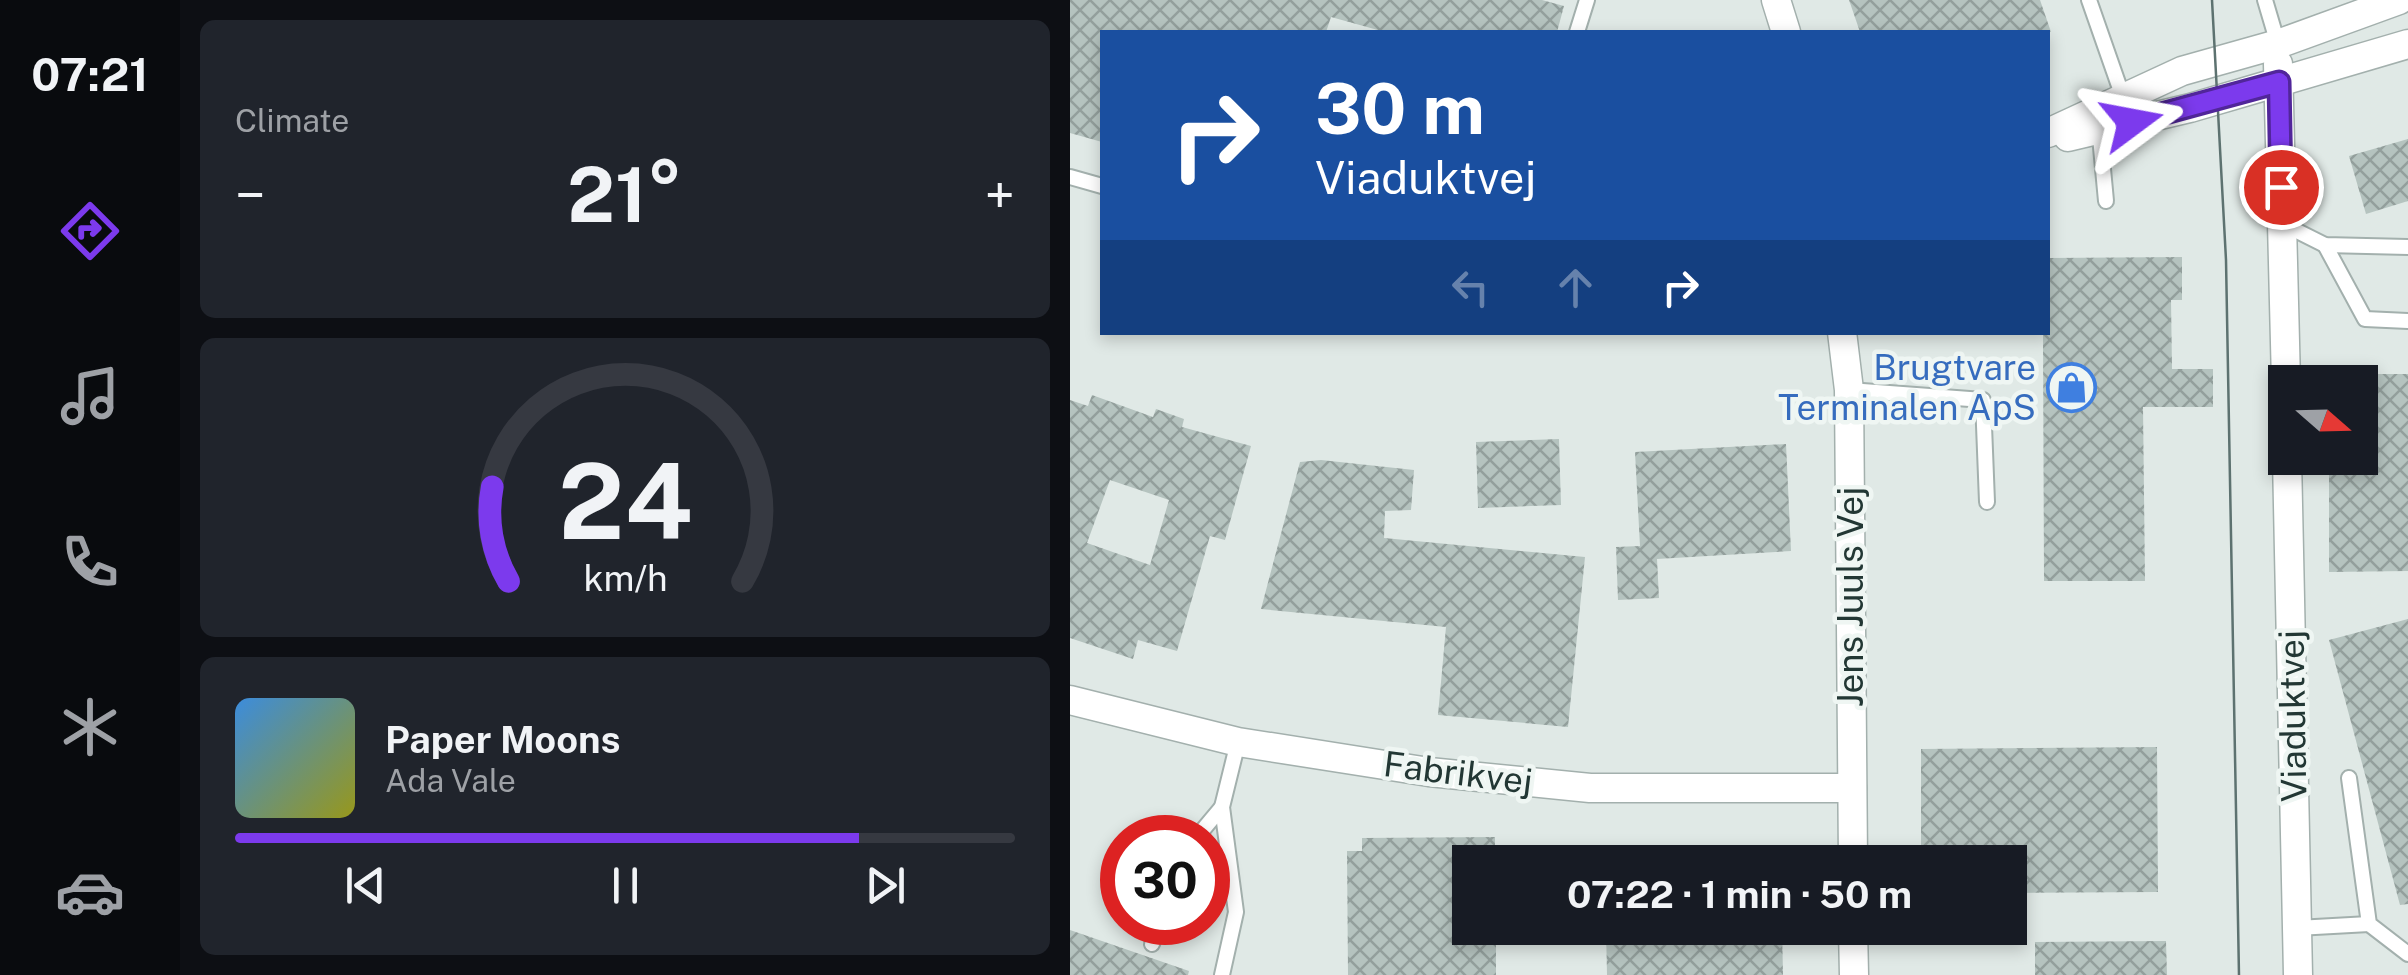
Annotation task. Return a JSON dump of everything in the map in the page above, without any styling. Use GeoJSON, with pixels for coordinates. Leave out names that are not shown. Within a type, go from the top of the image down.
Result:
{"type":"FeatureCollection","features":[{"type":"Feature","properties":{"kind":"street"},"geometry":{"type":"LineString","coordinates":[[1776,0],[1785,30]]}},
{"type":"Feature","properties":{"kind":"street"},"geometry":{"type":"LineString","coordinates":[[2128,110],[2182,71],[2278,44],[2399,0]]}},
{"type":"Feature","properties":{"kind":"street"},"geometry":{"type":"LineString","coordinates":[[2278,44],[2286,365]]}},
{"type":"Feature","properties":{"kind":"street"},"geometry":{"type":"LineString","coordinates":[[2050,133],[2128,110],[2279,82],[2408,44]]}},
{"type":"Feature","properties":{"kind":"street"},"geometry":{"type":"LineString","coordinates":[[2050,141],[2098,120]]}},
{"type":"Feature","properties":{"kind":"street","name":"Jens Juuls Vej"},"geometry":{"type":"LineString","coordinates":[[1842,335],[1849,390],[1853,845]]}},
{"type":"Feature","properties":{"kind":"street","name":"Viaduktvej"},"geometry":{"type":"LineString","coordinates":[[2288,475],[2298,975]]}},
{"type":"Feature","properties":{"kind":"street","name":"Fabrikvej"},"geometry":{"type":"LineString","coordinates":[[1070,700],[1238,742],[1429,772],[1590,788],[1852,788]]}},
{"type":"Feature","properties":{"kind":"street"},"geometry":{"type":"LineString","coordinates":[[1854,945],[1854,975]]}},
{"type":"Feature","properties":{"kind":"lane"},"geometry":{"type":"LineString","coordinates":[[1578,30],[1587,0]]}},
{"type":"Feature","properties":{"kind":"lane"},"geometry":{"type":"LineString","coordinates":[[2088,0],[2128,110]]}},
{"type":"Feature","properties":{"kind":"lane"},"geometry":{"type":"LineString","coordinates":[[2265,0],[2278,44]]}},
{"type":"Feature","properties":{"kind":"lane"},"geometry":{"type":"LineString","coordinates":[[2098,120],[2106,200]]}},
{"type":"Feature","properties":{"kind":"lane"},"geometry":{"type":"LineString","coordinates":[[1070,178],[1100,186]]}},
{"type":"Feature","properties":{"kind":"lane"},"geometry":{"type":"LineString","coordinates":[[2282,224],[2324,244],[2408,247]]}},
{"type":"Feature","properties":{"kind":"lane"},"geometry":{"type":"LineString","coordinates":[[2324,244],[2365,319],[2408,321]]}},
{"type":"Feature","properties":{"kind":"lane"},"geometry":{"type":"LineString","coordinates":[[1849,390],[1983,400],[1987,502]]}},
{"type":"Feature","properties":{"kind":"lane"},"geometry":{"type":"LineString","coordinates":[[1222,975],[1236,912],[1222,807],[1238,742]]}},
{"type":"Feature","properties":{"kind":"lane"},"geometry":{"type":"LineString","coordinates":[[2349,778],[2369,924]]}},
{"type":"Feature","properties":{"kind":"lane"},"geometry":{"type":"LineString","coordinates":[[1215,815],[1222,807]]}},
{"type":"Feature","properties":{"kind":"lane"},"geometry":{"type":"LineString","coordinates":[[2297,928],[2369,924],[2408,954]]}},
{"type":"Feature","properties":{"kind":"building"},"geometry":{"type":"Polygon","coordinates":[[[1070,0],[1542,0],[1564,6],[1558,30],[1378,30],[1331,17],[1327,30],[1100,30],[1100,141],[1070,133],[1070,0]]]}},
{"type":"Feature","properties":{"kind":"building"},"geometry":{"type":"Polygon","coordinates":[[[1849,0],[2040,0],[2051,32],[2050,30],[1859,30],[1849,0]]]}},
{"type":"Feature","properties":{"kind":"building"},"geometry":{"type":"Polygon","coordinates":[[[2408,139],[2408,201],[2366,214],[2349,156],[2408,139]]]}},
{"type":"Feature","properties":{"kind":"building"},"geometry":{"type":"Polygon","coordinates":[[[2182,257],[2182,300],[2171,300],[2172,369],[2213,369],[2213,407],[2143,407],[2145,581],[2044,581],[2043,335],[2050,335],[2050,258],[2182,257]]]}},
{"type":"Feature","properties":{"kind":"building"},"geometry":{"type":"Polygon","coordinates":[[[2378,374],[2408,374],[2408,571],[2329,572],[2329,475],[2378,475],[2378,374]]]}},
{"type":"Feature","properties":{"kind":"building"},"geometry":{"type":"Polygon","coordinates":[[[1092,395],[1153,417],[1156,409],[1184,419],[1182,427],[1251,446],[1225,540],[1210,536],[1177,651],[1138,640],[1133,659],[1070,638],[1070,400],[1088,406],[1092,395]],[[1110,480],[1087,543],[1150,565],[1169,500],[1110,480]]]}},
{"type":"Feature","properties":{"kind":"building"},"geometry":{"type":"Polygon","coordinates":[[[1559,439],[1561,505],[1478,508],[1476,442],[1559,439]]]}},
{"type":"Feature","properties":{"kind":"building"},"geometry":{"type":"Polygon","coordinates":[[[1786,444],[1791,551],[1657,559],[1659,598],[1618,600],[1616,547],[1640,546],[1635,452],[1786,444]]]}},
{"type":"Feature","properties":{"kind":"building"},"geometry":{"type":"Polygon","coordinates":[[[1321,460],[1414,470],[1411,510],[1385,511],[1384,538],[1585,557],[1568,727],[1438,715],[1446,627],[1261,609],[1300,462],[1321,460]]]}},
{"type":"Feature","properties":{"kind":"building"},"geometry":{"type":"Polygon","coordinates":[[[2408,619],[2408,904],[2400,905],[2329,640],[2408,619]]]}},
{"type":"Feature","properties":{"kind":"building"},"geometry":{"type":"Polygon","coordinates":[[[2157,747],[2158,892],[2027,893],[2027,845],[1921,845],[1921,749],[2157,747]]]}},
{"type":"Feature","properties":{"kind":"building"},"geometry":{"type":"Polygon","coordinates":[[[1495,837],[1495,845],[1452,845],[1452,945],[1496,945],[1496,975],[1348,975],[1347,851],[1362,851],[1362,838],[1495,837]]]}},
{"type":"Feature","properties":{"kind":"building"},"geometry":{"type":"Polygon","coordinates":[[[1070,930],[1100,940],[1100,945],[1114,945],[1189,971],[1188,975],[1070,975],[1070,930]]]}},
{"type":"Feature","properties":{"kind":"building"},"geometry":{"type":"Polygon","coordinates":[[[2166,941],[2167,975],[2035,975],[2035,942],[2166,941]]]}},
{"type":"Feature","properties":{"kind":"building"},"geometry":{"type":"Polygon","coordinates":[[[1606,945],[1782,945],[1783,975],[1607,975],[1606,945]]]}},
{"type":"Feature","properties":{"kind":"tram line"},"geometry":{"type":"LineString","coordinates":[[2212,0],[2226,260],[2239,975]]}},
{"type":"Feature","properties":{"kind":"place","name":"Brugtvare Terminalen ApS"},"geometry":{"type":"Point","coordinates":[2071,388]}},
{"type":"Feature","properties":{"kind":"route"},"geometry":{"type":"LineString","coordinates":[[2132,122],[2279,82],[2281,187]]}}]}
